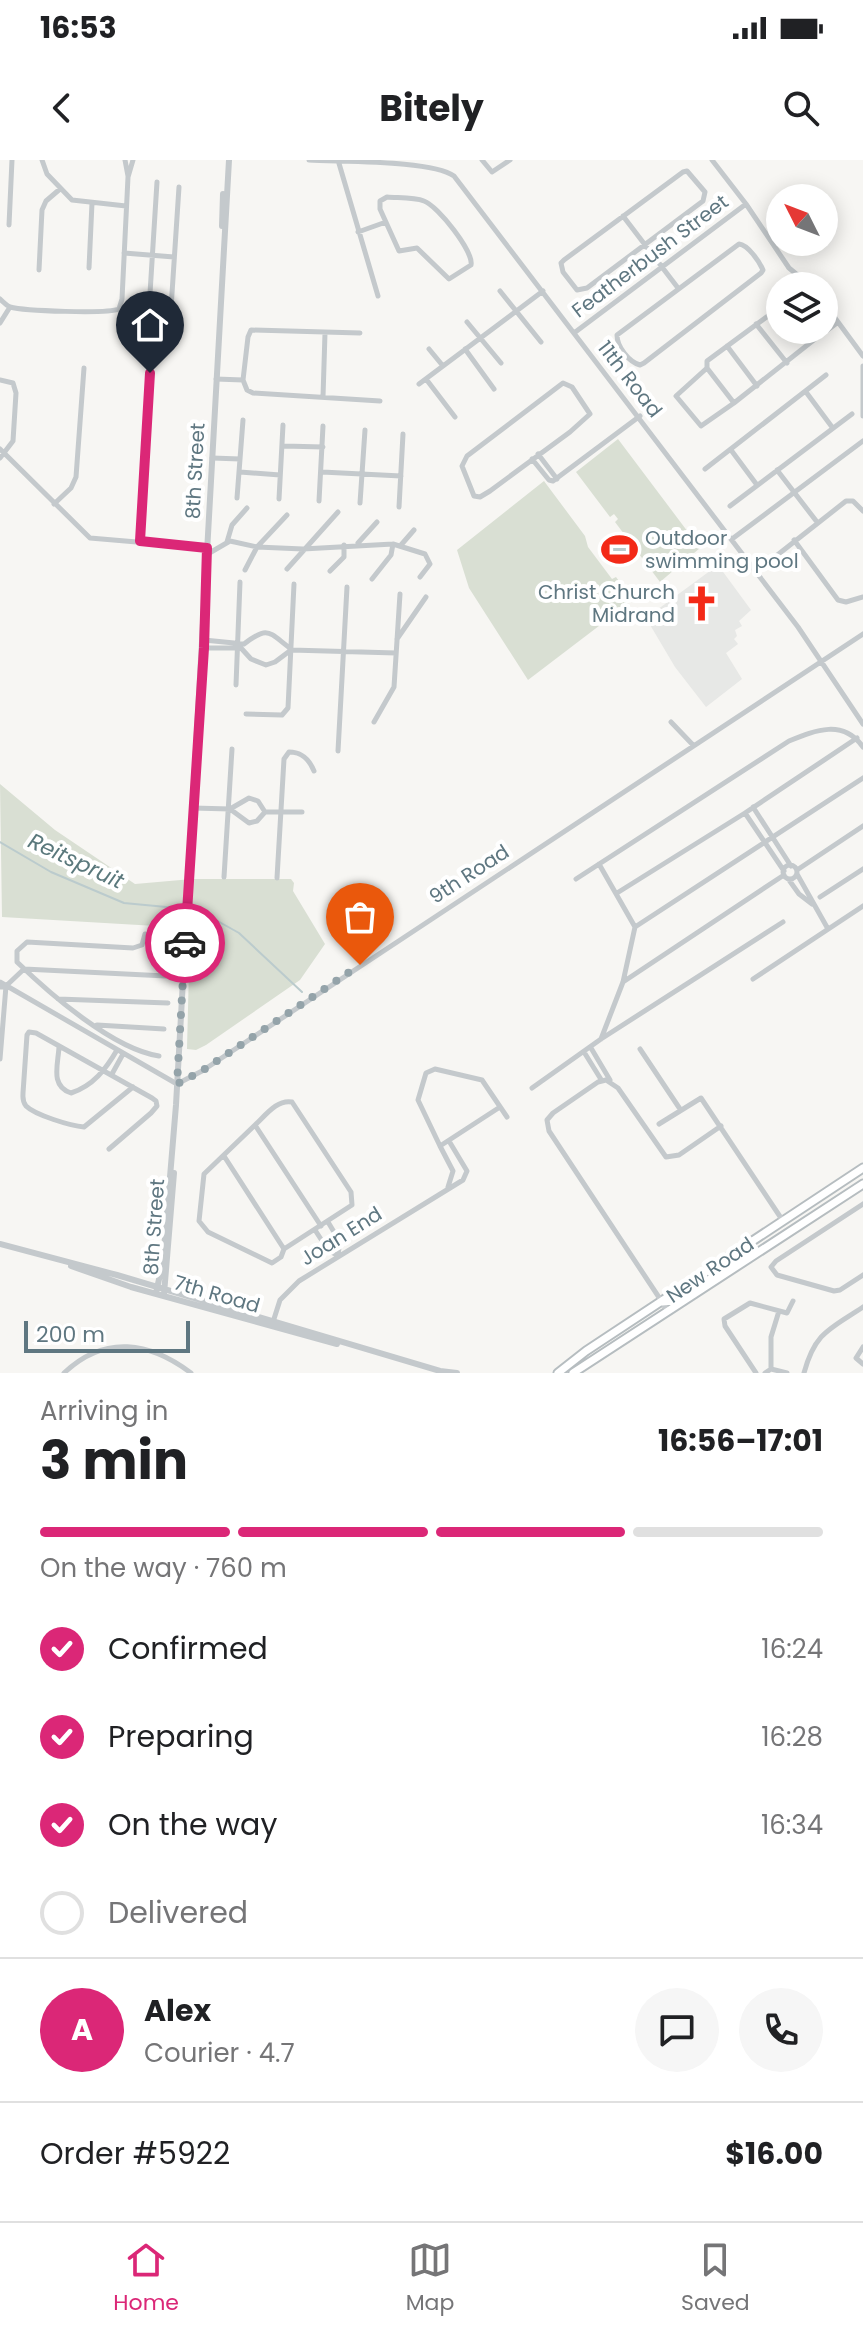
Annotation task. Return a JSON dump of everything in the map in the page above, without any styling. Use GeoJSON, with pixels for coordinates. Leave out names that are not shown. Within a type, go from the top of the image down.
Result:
{"type":"FeatureCollection","features":[{"type":"Feature","properties":{"kind":"main road","name":"New Road"},"geometry":{"type":"LineString","coordinates":[[558,1373],[586,1351],[863,1168]]}},
{"type":"Feature","properties":{"kind":"main road","name":"New Road"},"geometry":{"type":"LineString","coordinates":[[573,1373],[863,1184]]}},
{"type":"Feature","properties":{"kind":"main road"},"geometry":{"type":"LineString","coordinates":[[662,1302],[674,1301],[714,1275],[738,1266]]}},
{"type":"Feature","properties":{"kind":"street"},"geometry":{"type":"LineString","coordinates":[[9,225],[12,160]]}},
{"type":"Feature","properties":{"kind":"street"},"geometry":{"type":"LineString","coordinates":[[42,160],[47,174],[72,200],[126,206]]}},
{"type":"Feature","properties":{"kind":"street"},"geometry":{"type":"LineString","coordinates":[[125,160],[128,177]]}},
{"type":"Feature","properties":{"kind":"street"},"geometry":{"type":"LineString","coordinates":[[0,299],[10,307],[119,309],[128,177],[133,160]]}},
{"type":"Feature","properties":{"kind":"street","name":"8th Street"},"geometry":{"type":"LineString","coordinates":[[161,1292],[173,1162],[204,644],[206,551],[227,160]]}},
{"type":"Feature","properties":{"kind":"street","name":"11th Road"},"geometry":{"type":"LineString","coordinates":[[309,160],[425,165],[450,172],[460,182],[732,539],[863,724]]}},
{"type":"Feature","properties":{"kind":"street"},"geometry":{"type":"LineString","coordinates":[[482,160],[492,172],[510,160]]}},
{"type":"Feature","properties":{"kind":"street"},"geometry":{"type":"LineString","coordinates":[[712,160],[794,272]]}},
{"type":"Feature","properties":{"kind":"street"},"geometry":{"type":"LineString","coordinates":[[338,161],[378,296]]}},
{"type":"Feature","properties":{"kind":"street"},"geometry":{"type":"LineString","coordinates":[[686,170],[705,192],[705,197],[644,244],[583,290],[577,290],[561,267],[564,260],[686,170]]}},
{"type":"Feature","properties":{"kind":"street"},"geometry":{"type":"LineString","coordinates":[[147,341],[157,182]]}},
{"type":"Feature","properties":{"kind":"street"},"geometry":{"type":"LineString","coordinates":[[169,339],[179,187]]}},
{"type":"Feature","properties":{"kind":"street"},"geometry":{"type":"LineString","coordinates":[[39,270],[42,210],[46,201],[60,189]]}},
{"type":"Feature","properties":{"kind":"street"},"geometry":{"type":"LineString","coordinates":[[382,199],[425,201],[470,253],[471,265],[453,278],[446,278],[417,248],[402,252],[397,250],[386,222],[380,209],[382,199]]}},
{"type":"Feature","properties":{"kind":"street"},"geometry":{"type":"LineString","coordinates":[[89,268],[92,203]]}},
{"type":"Feature","properties":{"kind":"street","name":"Featherbush Street"},"geometry":{"type":"LineString","coordinates":[[574,333],[746,204]]}},
{"type":"Feature","properties":{"kind":"street"},"geometry":{"type":"LineString","coordinates":[[623,216],[678,288]]}},
{"type":"Feature","properties":{"kind":"street"},"geometry":{"type":"LineString","coordinates":[[358,232],[386,222]]}},
{"type":"Feature","properties":{"kind":"street"},"geometry":{"type":"LineString","coordinates":[[739,244],[745,246],[763,270],[644,363],[636,365],[618,343],[617,335],[678,288],[739,244]]}},
{"type":"Feature","properties":{"kind":"street"},"geometry":{"type":"LineString","coordinates":[[124,253],[174,257]]}},
{"type":"Feature","properties":{"kind":"street"},"geometry":{"type":"LineString","coordinates":[[500,291],[541,342]]}},
{"type":"Feature","properties":{"kind":"street"},"geometry":{"type":"LineString","coordinates":[[419,384],[543,291]]}},
{"type":"Feature","properties":{"kind":"street"},"geometry":{"type":"LineString","coordinates":[[0,323],[10,307]]}},
{"type":"Feature","properties":{"kind":"street"},"geometry":{"type":"LineString","coordinates":[[766,317],[710,358],[707,368],[676,394],[699,425],[703,426],[757,386],[806,344]]}},
{"type":"Feature","properties":{"kind":"street"},"geometry":{"type":"LineString","coordinates":[[467,322],[501,363]]}},
{"type":"Feature","properties":{"kind":"street"},"geometry":{"type":"LineString","coordinates":[[756,324],[787,363]]}},
{"type":"Feature","properties":{"kind":"street"},"geometry":{"type":"LineString","coordinates":[[838,325],[863,356]]}},
{"type":"Feature","properties":{"kind":"street"},"geometry":{"type":"LineString","coordinates":[[360,333],[251,330],[243,380],[247,390],[253,393],[380,401]]}},
{"type":"Feature","properties":{"kind":"street"},"geometry":{"type":"LineString","coordinates":[[323,397],[325,333]]}},
{"type":"Feature","properties":{"kind":"street"},"geometry":{"type":"LineString","coordinates":[[727,346],[757,386]]}},
{"type":"Feature","properties":{"kind":"street"},"geometry":{"type":"LineString","coordinates":[[429,349],[443,366]]}},
{"type":"Feature","properties":{"kind":"street"},"geometry":{"type":"LineString","coordinates":[[465,349],[494,389]]}},
{"type":"Feature","properties":{"kind":"street"},"geometry":{"type":"LineString","coordinates":[[863,366],[863,413]]}},
{"type":"Feature","properties":{"kind":"street"},"geometry":{"type":"LineString","coordinates":[[54,504],[71,488],[78,471],[84,368]]}},
{"type":"Feature","properties":{"kind":"street"},"geometry":{"type":"LineString","coordinates":[[707,368],[734,403]]}},
{"type":"Feature","properties":{"kind":"street"},"geometry":{"type":"LineString","coordinates":[[140,541],[150,373]]}},
{"type":"Feature","properties":{"kind":"street"},"geometry":{"type":"LineString","coordinates":[[705,469],[826,375]]}},
{"type":"Feature","properties":{"kind":"street"},"geometry":{"type":"LineString","coordinates":[[216,379],[243,380]]}},
{"type":"Feature","properties":{"kind":"street"},"geometry":{"type":"LineString","coordinates":[[426,379],[455,417]]}},
{"type":"Feature","properties":{"kind":"street"},"geometry":{"type":"LineString","coordinates":[[0,380],[13,383],[16,389],[13,441],[2,453],[90,538],[140,541],[206,551],[227,542],[303,549],[393,544],[423,553],[429,560],[430,564],[420,577]]}},
{"type":"Feature","properties":{"kind":"street"},"geometry":{"type":"LineString","coordinates":[[566,383],[590,414],[532,459],[477,498],[472,494],[462,466],[467,456],[566,383]]}},
{"type":"Feature","properties":{"kind":"street"},"geometry":{"type":"LineString","coordinates":[[806,392],[832,427]]}},
{"type":"Feature","properties":{"kind":"street"},"geometry":{"type":"LineString","coordinates":[[730,506],[852,414]]}},
{"type":"Feature","properties":{"kind":"street"},"geometry":{"type":"LineString","coordinates":[[532,459],[549,480],[557,479],[640,416]]}},
{"type":"Feature","properties":{"kind":"street"},"geometry":{"type":"LineString","coordinates":[[237,498],[243,420]]}},
{"type":"Feature","properties":{"kind":"street"},"geometry":{"type":"LineString","coordinates":[[279,499],[283,425]]}},
{"type":"Feature","properties":{"kind":"street"},"geometry":{"type":"LineString","coordinates":[[319,501],[323,426]]}},
{"type":"Feature","properties":{"kind":"street"},"geometry":{"type":"LineString","coordinates":[[360,503],[365,430]]}},
{"type":"Feature","properties":{"kind":"street"},"geometry":{"type":"LineString","coordinates":[[399,507],[403,434]]}},
{"type":"Feature","properties":{"kind":"street"},"geometry":{"type":"LineString","coordinates":[[732,539],[863,441]]}},
{"type":"Feature","properties":{"kind":"street"},"geometry":{"type":"LineString","coordinates":[[283,446],[323,447]]}},
{"type":"Feature","properties":{"kind":"street"},"geometry":{"type":"LineString","coordinates":[[731,450],[757,485]]}},
{"type":"Feature","properties":{"kind":"street"},"geometry":{"type":"LineString","coordinates":[[538,454],[557,479]]}},
{"type":"Feature","properties":{"kind":"street"},"geometry":{"type":"LineString","coordinates":[[212,458],[240,459]]}},
{"type":"Feature","properties":{"kind":"street"},"geometry":{"type":"LineString","coordinates":[[777,470],[817,522]]}},
{"type":"Feature","properties":{"kind":"street"},"geometry":{"type":"LineString","coordinates":[[240,472],[280,475]]}},
{"type":"Feature","properties":{"kind":"street"},"geometry":{"type":"LineString","coordinates":[[322,472],[401,476]]}},
{"type":"Feature","properties":{"kind":"street"},"geometry":{"type":"LineString","coordinates":[[771,560],[849,500],[863,511]]}},
{"type":"Feature","properties":{"kind":"street"},"geometry":{"type":"LineString","coordinates":[[227,542],[232,525],[247,508]]}},
{"type":"Feature","properties":{"kind":"street"},"geometry":{"type":"LineString","coordinates":[[287,569],[338,512]]}},
{"type":"Feature","properties":{"kind":"street"},"geometry":{"type":"LineString","coordinates":[[245,570],[257,547],[287,515]]}},
{"type":"Feature","properties":{"kind":"street"},"geometry":{"type":"LineString","coordinates":[[357,544],[377,522]]}},
{"type":"Feature","properties":{"kind":"street"},"geometry":{"type":"LineString","coordinates":[[401,545],[414,530]]}},
{"type":"Feature","properties":{"kind":"street"},"geometry":{"type":"LineString","coordinates":[[794,540],[838,600],[846,602],[863,597]]}},
{"type":"Feature","properties":{"kind":"street"},"geometry":{"type":"LineString","coordinates":[[372,579],[391,555],[393,544]]}},
{"type":"Feature","properties":{"kind":"street"},"geometry":{"type":"LineString","coordinates":[[330,571],[344,557],[344,545]]}},
{"type":"Feature","properties":{"kind":"street"},"geometry":{"type":"LineString","coordinates":[[236,685],[240,582]]}},
{"type":"Feature","properties":{"kind":"street"},"geometry":{"type":"LineString","coordinates":[[246,714],[275,716],[286,712],[294,584]]}},
{"type":"Feature","properties":{"kind":"street"},"geometry":{"type":"LineString","coordinates":[[338,751],[347,587]]}},
{"type":"Feature","properties":{"kind":"street"},"geometry":{"type":"LineString","coordinates":[[374,722],[394,687],[400,594]]}},
{"type":"Feature","properties":{"kind":"street"},"geometry":{"type":"LineString","coordinates":[[397,640],[426,597]]}},
{"type":"Feature","properties":{"kind":"street"},"geometry":{"type":"LineString","coordinates":[[204,644],[238,646],[263,632],[273,634],[291,650]]}},
{"type":"Feature","properties":{"kind":"street","name":"9th Road"},"geometry":{"type":"LineString","coordinates":[[177,1084],[202,1071],[863,634]]}},
{"type":"Feature","properties":{"kind":"street"},"geometry":{"type":"LineString","coordinates":[[238,646],[256,663],[266,665],[291,650],[396,653]]}},
{"type":"Feature","properties":{"kind":"street"},"geometry":{"type":"LineString","coordinates":[[671,722],[693,745]]}},
{"type":"Feature","properties":{"kind":"street"},"geometry":{"type":"LineString","coordinates":[[576,879],[789,741],[832,729],[850,733],[863,747]]}},
{"type":"Feature","properties":{"kind":"street"},"geometry":{"type":"LineString","coordinates":[[617,893],[857,738]]}},
{"type":"Feature","properties":{"kind":"street"},"geometry":{"type":"LineString","coordinates":[[224,877],[232,749]]}},
{"type":"Feature","properties":{"kind":"street"},"geometry":{"type":"LineString","coordinates":[[277,878],[284,759],[288,753],[294,752],[305,757],[314,771]]}},
{"type":"Feature","properties":{"kind":"street"},"geometry":{"type":"LineString","coordinates":[[635,927],[863,778]]}},
{"type":"Feature","properties":{"kind":"street"},"geometry":{"type":"LineString","coordinates":[[193,808],[230,809],[249,798],[258,801],[265,812]]}},
{"type":"Feature","properties":{"kind":"street"},"geometry":{"type":"LineString","coordinates":[[753,807],[807,888],[813,905],[828,929]]}},
{"type":"Feature","properties":{"kind":"street"},"geometry":{"type":"LineString","coordinates":[[230,809],[249,823],[257,821],[265,812],[302,812]]}},
{"type":"Feature","properties":{"kind":"street"},"geometry":{"type":"LineString","coordinates":[[745,813],[799,894],[813,905]]}},
{"type":"Feature","properties":{"kind":"street"},"geometry":{"type":"LineString","coordinates":[[623,982],[863,826]]}},
{"type":"Feature","properties":{"kind":"street"},"geometry":{"type":"LineString","coordinates":[[599,864],[635,927],[623,982],[601,1039]]}},
{"type":"Feature","properties":{"kind":"street"},"geometry":{"type":"LineString","coordinates":[[820,897],[863,869]]}},
{"type":"Feature","properties":{"kind":"street"},"geometry":{"type":"LineString","coordinates":[[786,875],[794,878],[795,870]]}},
{"type":"Feature","properties":{"kind":"street"},"geometry":{"type":"LineString","coordinates":[[753,979],[863,906]]}},
{"type":"Feature","properties":{"kind":"street"},"geometry":{"type":"LineString","coordinates":[[532,1088],[601,1039],[783,922]]}},
{"type":"Feature","properties":{"kind":"street"},"geometry":{"type":"LineString","coordinates":[[145,934],[142,945],[133,948],[27,942],[20,947],[16,956],[17,962],[57,999],[94,1025],[144,1054],[159,1056]]}},
{"type":"Feature","properties":{"kind":"street"},"geometry":{"type":"LineString","coordinates":[[2,985],[24,969],[166,976]]}},
{"type":"Feature","properties":{"kind":"street"},"geometry":{"type":"LineString","coordinates":[[2,985],[177,1084]]}},
{"type":"Feature","properties":{"kind":"street"},"geometry":{"type":"LineString","coordinates":[[0,1059],[2,985]]}},
{"type":"Feature","properties":{"kind":"street"},"geometry":{"type":"LineString","coordinates":[[57,999],[168,1003]]}},
{"type":"Feature","properties":{"kind":"street"},"geometry":{"type":"LineString","coordinates":[[94,1025],[164,1029]]}},
{"type":"Feature","properties":{"kind":"street"},"geometry":{"type":"LineString","coordinates":[[109,1149],[135,1129],[157,1106],[155,1100],[112,1074],[36,1033],[29,1032],[27,1035],[23,1100],[29,1108],[84,1127],[133,1087]]}},
{"type":"Feature","properties":{"kind":"street"},"geometry":{"type":"LineString","coordinates":[[59,1047],[57,1083],[64,1091],[71,1093],[81,1090],[120,1052]]}},
{"type":"Feature","properties":{"kind":"street"},"geometry":{"type":"LineString","coordinates":[[591,1047],[610,1081],[666,1157],[679,1155],[721,1126]]}},
{"type":"Feature","properties":{"kind":"street"},"geometry":{"type":"LineString","coordinates":[[640,1049],[680,1109]]}},
{"type":"Feature","properties":{"kind":"street"},"geometry":{"type":"LineString","coordinates":[[112,1074],[120,1052]]}},
{"type":"Feature","properties":{"kind":"street"},"geometry":{"type":"LineString","coordinates":[[584,1052],[602,1081]]}},
{"type":"Feature","properties":{"kind":"street"},"geometry":{"type":"LineString","coordinates":[[453,1171],[418,1100],[430,1069],[479,1078],[507,1117]]}},
{"type":"Feature","properties":{"kind":"street"},"geometry":{"type":"LineString","coordinates":[[610,1081],[602,1081],[550,1115],[547,1127],[668,1311]]}},
{"type":"Feature","properties":{"kind":"street"},"geometry":{"type":"LineString","coordinates":[[659,1124],[701,1098],[783,1221]]}},
{"type":"Feature","properties":{"kind":"street"},"geometry":{"type":"LineString","coordinates":[[284,1101],[295,1105],[353,1196],[352,1205],[284,1249],[277,1261],[268,1262],[208,1232],[201,1225],[199,1217],[202,1178],[255,1125],[284,1101]]}},
{"type":"Feature","properties":{"kind":"street"},"geometry":{"type":"LineString","coordinates":[[440,1146],[500,1107]]}},
{"type":"Feature","properties":{"kind":"street"},"geometry":{"type":"LineString","coordinates":[[255,1125],[318,1228],[328,1250],[338,1255],[340,1242],[328,1222]]}},
{"type":"Feature","properties":{"kind":"street"},"geometry":{"type":"LineString","coordinates":[[447,1187],[466,1177],[467,1171],[449,1141]]}},
{"type":"Feature","properties":{"kind":"street"},"geometry":{"type":"LineString","coordinates":[[223,1155],[284,1249]]}},
{"type":"Feature","properties":{"kind":"street"},"geometry":{"type":"LineString","coordinates":[[447,1187],[453,1171],[463,1165]]}},
{"type":"Feature","properties":{"kind":"street","name":"Joan End"},"geometry":{"type":"LineString","coordinates":[[272,1325],[277,1307],[288,1290],[447,1187]]}},
{"type":"Feature","properties":{"kind":"street"},"geometry":{"type":"LineString","coordinates":[[863,1204],[771,1267],[777,1275],[834,1291],[863,1275]]}},
{"type":"Feature","properties":{"kind":"street","name":"7th Road"},"geometry":{"type":"LineString","coordinates":[[0,1244],[272,1325],[441,1372],[457,1373]]}},
{"type":"Feature","properties":{"kind":"street"},"geometry":{"type":"LineString","coordinates":[[756,1373],[725,1326],[724,1319],[750,1303],[788,1312],[793,1301]]}},
{"type":"Feature","properties":{"kind":"street"},"geometry":{"type":"LineString","coordinates":[[804,1373],[819,1337],[863,1307]]}},
{"type":"Feature","properties":{"kind":"street"},"geometry":{"type":"LineString","coordinates":[[779,1311],[771,1337],[768,1371],[787,1373]]}},
{"type":"Feature","properties":{"kind":"street"},"geometry":{"type":"LineString","coordinates":[[64,1373],[93,1355],[126,1346],[157,1351],[191,1373]]}},
{"type":"Feature","properties":{"kind":"street"},"geometry":{"type":"LineString","coordinates":[[863,1347],[856,1358],[863,1364]]}},
{"type":"Feature","properties":{"kind":"shaded area"},"geometry":{"type":"Polygon","coordinates":[[[618,439],[700,548],[660,582],[615,522],[618,519],[614,514],[610,517],[576,472],[618,439]]]}},
{"type":"Feature","properties":{"kind":"shaded area"},"geometry":{"type":"Polygon","coordinates":[[[544,481],[585,536],[588,547],[612,579],[616,577],[633,600],[528,680],[469,588],[457,550],[544,481]]]}},
{"type":"Feature","properties":{"kind":"shaded area","name":"Outdoor swimming pool"},"geometry":{"type":"Polygon","coordinates":[[[616,533],[633,556],[622,564],[605,542],[616,533]]]}},
{"type":"Feature","properties":{"kind":"shaded area"},"geometry":{"type":"Polygon","coordinates":[[[718,565],[751,610],[739,621],[742,626],[735,630],[737,636],[734,639],[738,644],[726,653],[742,679],[706,707],[675,667],[646,618],[718,565]]]}},
{"type":"Feature","properties":{"kind":"shaded area","name":"Reitspruit"},"geometry":{"type":"Polygon","coordinates":[[[0,784],[55,830],[135,884],[192,879],[291,879],[293,891],[325,944],[300,980],[206,1045],[196,1050],[187,1049],[190,928],[2,917],[0,784]]]}},
{"type":"Feature","properties":{"kind":"waterway","name":"Reitspruit"},"geometry":{"type":"LineString","coordinates":[[0,842],[51,872],[124,903],[198,910],[239,933],[302,992]]}},
{"type":"Feature","properties":{"kind":"way so far"},"geometry":{"type":"LineString","coordinates":[[185,943],[177,1084],[202,1071],[360,965]]}},
{"type":"Feature","properties":{"kind":"place","name":"Outdoor swimming pool"},"geometry":{"type":"Point","coordinates":[619,549]}},
{"type":"Feature","properties":{"kind":"place","name":"Christ Church Midrand"},"geometry":{"type":"Point","coordinates":[701,603]}},
{"type":"Feature","properties":{"kind":"route"},"geometry":{"type":"LineString","coordinates":[[150,373],[140,541],[207,548],[204,648],[185,943]]}}]}
